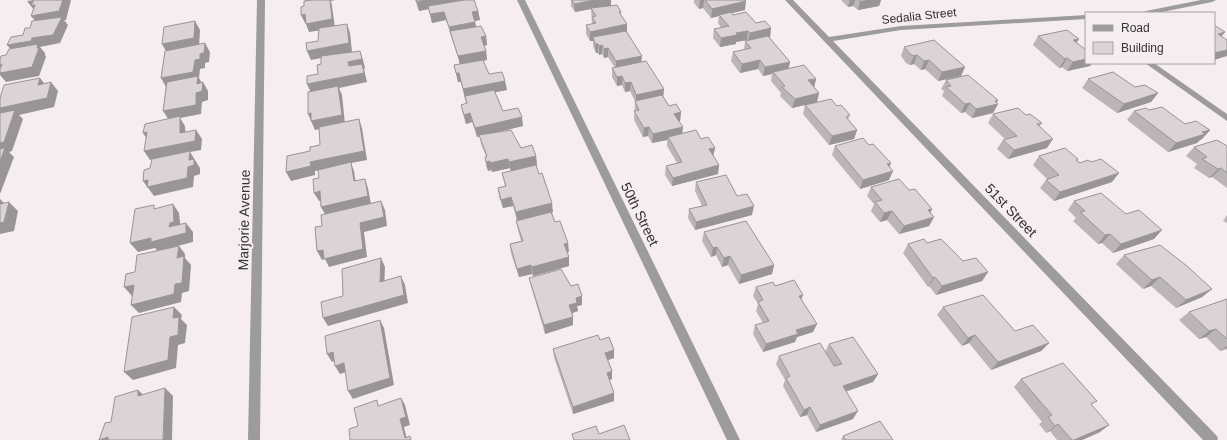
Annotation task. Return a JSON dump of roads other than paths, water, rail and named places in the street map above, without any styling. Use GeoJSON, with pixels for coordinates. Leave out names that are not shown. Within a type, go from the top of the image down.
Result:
{"type":"FeatureCollection","features":[{"type":"Feature","properties":{"kind":"street","name":"Marjorie Avenue"},"geometry":{"type":"LineString","coordinates":[[254,440],[261,0]]}},
{"type":"Feature","properties":{"kind":"street","name":"50th Street"},"geometry":{"type":"LineString","coordinates":[[521,0],[734,440]]}},
{"type":"Feature","properties":{"kind":"street","name":"51st Street"},"geometry":{"type":"LineString","coordinates":[[789,0],[1212,440]]}},
{"type":"Feature","properties":{"kind":"street"},"geometry":{"type":"LineString","coordinates":[[1151,12],[1212,0]]}},
{"type":"Feature","properties":{"kind":"street","name":"Sedalia Street"},"geometry":{"type":"LineString","coordinates":[[828,40],[901,28],[1085,18]]}},
{"type":"Feature","properties":{"kind":"street"},"geometry":{"type":"LineString","coordinates":[[1150,64],[1227,118]]}}]}
